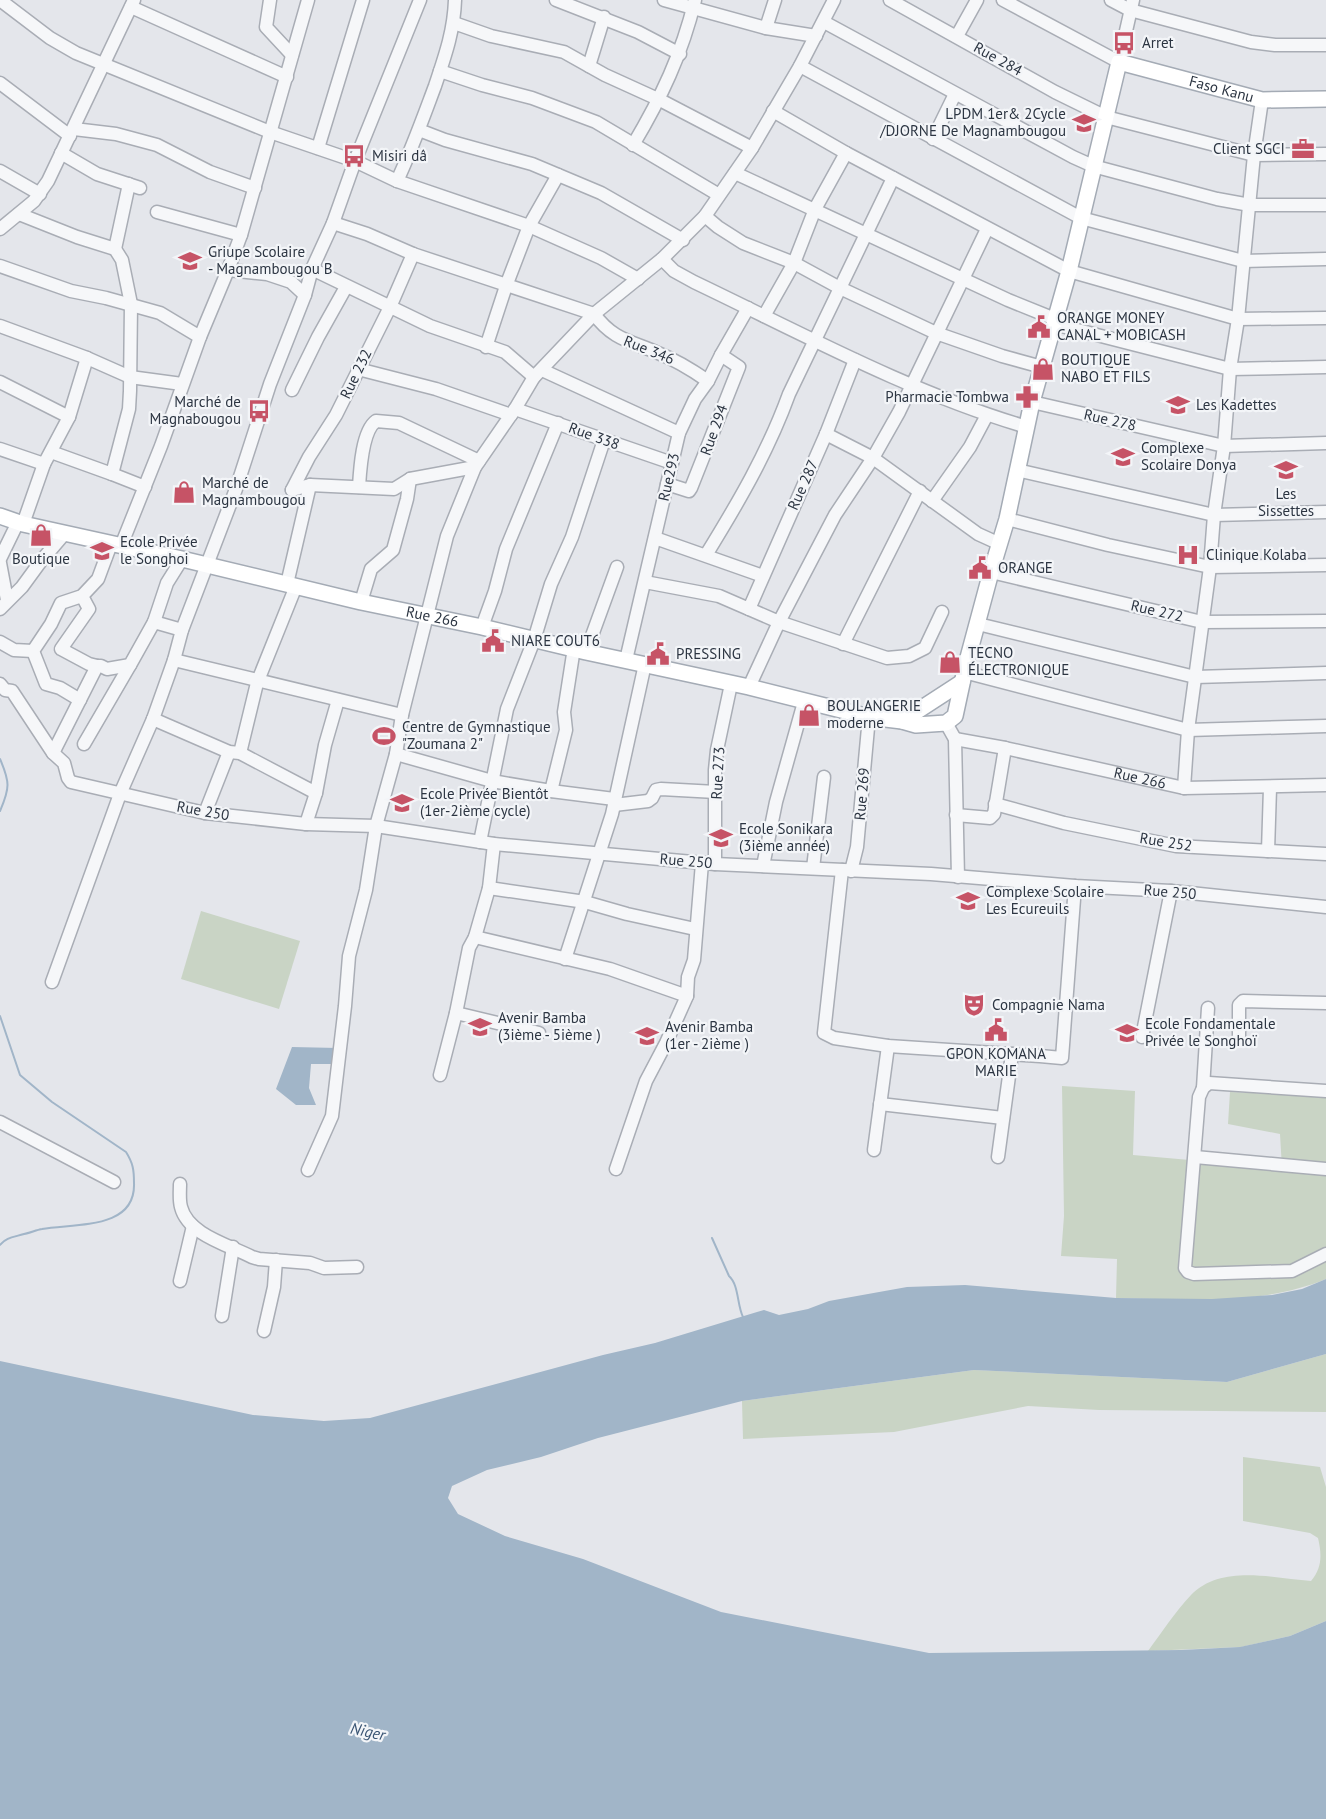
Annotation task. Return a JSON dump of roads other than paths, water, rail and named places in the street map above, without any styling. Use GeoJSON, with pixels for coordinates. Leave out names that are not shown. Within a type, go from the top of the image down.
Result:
{"type":"FeatureCollection","features":[{"type":"Feature","properties":{"kind":"main road","name":"Faso Kanu"},"geometry":{"type":"LineString","coordinates":[[1119,62],[1262,100],[1326,99]]}},
{"type":"Feature","properties":{"kind":"main road"},"geometry":{"type":"LineString","coordinates":[[946,723],[955,716],[963,677],[1007,519],[1032,402],[1069,272],[1119,62]]}},
{"type":"Feature","properties":{"kind":"main road","name":"Rue 266"},"geometry":{"type":"LineString","coordinates":[[0,516],[20,523],[361,602],[749,687],[869,717],[916,725],[946,723]]}},
{"type":"Feature","properties":{"kind":"main road"},"geometry":{"type":"LineString","coordinates":[[895,722],[963,677]]}},
{"type":"Feature","properties":{"kind":"street"},"geometry":{"type":"LineString","coordinates":[[33,651],[51,624],[61,603],[82,596],[98,579],[145,487],[182,384],[241,235],[308,0]]}},
{"type":"Feature","properties":{"kind":"street"},"geometry":{"type":"LineString","coordinates":[[318,148],[363,0]]}},
{"type":"Feature","properties":{"kind":"street"},"geometry":{"type":"LineString","coordinates":[[52,982],[120,794],[153,719],[182,630],[236,489],[270,384],[312,269],[333,223],[355,161],[420,0]]}},
{"type":"Feature","properties":{"kind":"street"},"geometry":{"type":"LineString","coordinates":[[397,181],[419,130],[440,71],[454,23],[455,0]]}},
{"type":"Feature","properties":{"kind":"street"},"geometry":{"type":"LineString","coordinates":[[556,0],[604,17],[680,54]]}},
{"type":"Feature","properties":{"kind":"street"},"geometry":{"type":"LineString","coordinates":[[664,0],[694,4],[766,28],[816,36]]}},
{"type":"Feature","properties":{"kind":"street"},"geometry":{"type":"LineString","coordinates":[[766,28],[776,0]]}},
{"type":"Feature","properties":{"kind":"street"},"geometry":{"type":"LineString","coordinates":[[309,1170],[332,1116],[349,956],[366,890],[376,826],[396,754],[402,715],[447,536],[477,464],[538,374],[556,352],[594,314],[683,240],[705,216],[752,148],[800,66],[834,0]]}},
{"type":"Feature","properties":{"kind":"street","name":"Rue 284"},"geometry":{"type":"LineString","coordinates":[[890,0],[1072,101],[1106,117],[1254,155],[1326,154]]}},
{"type":"Feature","properties":{"kind":"street"},"geometry":{"type":"LineString","coordinates":[[957,36],[977,0]]}},
{"type":"Feature","properties":{"kind":"street"},"geometry":{"type":"LineString","coordinates":[[1003,0],[1119,62],[1131,5]]}},
{"type":"Feature","properties":{"kind":"street"},"geometry":{"type":"LineString","coordinates":[[1111,0],[1251,42],[1275,45],[1326,45]]}},
{"type":"Feature","properties":{"kind":"street"},"geometry":{"type":"LineString","coordinates":[[266,1],[266,27],[292,55]]}},
{"type":"Feature","properties":{"kind":"street"},"geometry":{"type":"LineString","coordinates":[[0,229],[40,194],[72,132],[132,3],[287,77]]}},
{"type":"Feature","properties":{"kind":"street"},"geometry":{"type":"LineString","coordinates":[[633,145],[660,99],[680,54],[694,4]]}},
{"type":"Feature","properties":{"kind":"street"},"geometry":{"type":"LineString","coordinates":[[6,5],[50,38],[76,53],[270,132],[355,161],[397,181],[529,226],[601,258],[638,279]]}},
{"type":"Feature","properties":{"kind":"street"},"geometry":{"type":"LineString","coordinates":[[589,66],[604,17]]}},
{"type":"Feature","properties":{"kind":"street"},"geometry":{"type":"LineString","coordinates":[[824,22],[1073,157],[1093,165],[1217,199],[1250,205],[1326,205]]}},
{"type":"Feature","properties":{"kind":"street"},"geometry":{"type":"LineString","coordinates":[[454,23],[491,36],[564,52],[660,99],[752,148]]}},
{"type":"Feature","properties":{"kind":"street"},"geometry":{"type":"LineString","coordinates":[[800,66],[1081,218],[1243,261],[1326,259]]}},
{"type":"Feature","properties":{"kind":"street"},"geometry":{"type":"LineString","coordinates":[[440,71],[532,98],[596,122],[719,195]]}},
{"type":"Feature","properties":{"kind":"street"},"geometry":{"type":"LineString","coordinates":[[0,82],[72,132],[116,134],[157,145],[210,172],[255,188]]}},
{"type":"Feature","properties":{"kind":"street"},"geometry":{"type":"LineString","coordinates":[[933,139],[955,94]]}},
{"type":"Feature","properties":{"kind":"street"},"geometry":{"type":"LineString","coordinates":[[1184,788],[1188,730],[1210,567],[1230,369],[1238,319],[1254,155],[1262,100]]}},
{"type":"Feature","properties":{"kind":"street"},"geometry":{"type":"LineString","coordinates":[[773,111],[846,153],[1069,272],[1238,319],[1326,318]]}},
{"type":"Feature","properties":{"kind":"street"},"geometry":{"type":"LineString","coordinates":[[419,130],[445,140],[532,164],[602,193],[683,240]]}},
{"type":"Feature","properties":{"kind":"street"},"geometry":{"type":"LineString","coordinates":[[61,153],[97,174],[134,186],[115,249]]}},
{"type":"Feature","properties":{"kind":"street"},"geometry":{"type":"LineString","coordinates":[[764,316],[794,263],[815,209],[846,153]]}},
{"type":"Feature","properties":{"kind":"street"},"geometry":{"type":"LineString","coordinates":[[0,171],[40,194]]}},
{"type":"Feature","properties":{"kind":"street"},"geometry":{"type":"LineString","coordinates":[[735,173],[1055,322],[1230,369],[1326,367]]}},
{"type":"Feature","properties":{"kind":"street"},"geometry":{"type":"LineString","coordinates":[[486,347],[529,226],[558,175]]}},
{"type":"Feature","properties":{"kind":"street"},"geometry":{"type":"LineString","coordinates":[[706,555],[751,481],[789,394],[893,178]]}},
{"type":"Feature","properties":{"kind":"street"},"geometry":{"type":"LineString","coordinates":[[157,212],[241,235]]}},
{"type":"Feature","properties":{"kind":"street"},"geometry":{"type":"LineString","coordinates":[[19,213],[77,237],[115,249],[122,260],[131,304],[129,409],[112,474]]}},
{"type":"Feature","properties":{"kind":"street"},"geometry":{"type":"LineString","coordinates":[[705,216],[742,243],[794,263],[840,288],[936,333],[1041,367]]}},
{"type":"Feature","properties":{"kind":"street"},"geometry":{"type":"LineString","coordinates":[[333,223],[367,234],[413,254],[594,314]]}},
{"type":"Feature","properties":{"kind":"street"},"geometry":{"type":"LineString","coordinates":[[749,687],[779,622],[835,515],[873,458],[913,384],[987,229]]}},
{"type":"Feature","properties":{"kind":"street","name":"Rue 232"},"geometry":{"type":"LineString","coordinates":[[310,485],[292,490],[336,415],[390,307],[413,254]]}},
{"type":"Feature","properties":{"kind":"street"},"geometry":{"type":"LineString","coordinates":[[662,259],[674,271],[694,282],[855,360],[987,415],[1027,427]]}},
{"type":"Feature","properties":{"kind":"street"},"geometry":{"type":"LineString","coordinates":[[0,266],[71,291],[160,313],[200,337]]}},
{"type":"Feature","properties":{"kind":"street"},"geometry":{"type":"LineString","coordinates":[[312,269],[430,326],[505,352],[538,374],[679,433]]}},
{"type":"Feature","properties":{"kind":"street"},"geometry":{"type":"LineString","coordinates":[[228,270],[267,274],[291,282],[304,295]]}},
{"type":"Feature","properties":{"kind":"street"},"geometry":{"type":"LineString","coordinates":[[292,390],[346,287]]}},
{"type":"Feature","properties":{"kind":"street","name":"Rue293"},"geometry":{"type":"LineString","coordinates":[[627,660],[679,433],[695,399],[708,381],[748,308]]}},
{"type":"Feature","properties":{"kind":"street","name":"Rue 346"},"geometry":{"type":"LineString","coordinates":[[594,314],[604,328],[625,342],[657,352],[681,363],[708,381]]}},
{"type":"Feature","properties":{"kind":"street"},"geometry":{"type":"LineString","coordinates":[[0,326],[87,358],[130,377],[182,384]]}},
{"type":"Feature","properties":{"kind":"street","name":"Rue 294"},"geometry":{"type":"LineString","coordinates":[[667,484],[689,491],[692,488],[739,367],[721,355]]}},
{"type":"Feature","properties":{"kind":"street"},"geometry":{"type":"LineString","coordinates":[[0,559],[20,523],[44,464],[69,417],[87,358]]}},
{"type":"Feature","properties":{"kind":"street","name":"Rue 287"},"geometry":{"type":"LineString","coordinates":[[749,609],[826,434],[855,360]]}},
{"type":"Feature","properties":{"kind":"street","name":"Rue 338"},"geometry":{"type":"LineString","coordinates":[[358,369],[558,423],[672,464]]}},
{"type":"Feature","properties":{"kind":"street"},"geometry":{"type":"LineString","coordinates":[[0,382],[69,417]]}},
{"type":"Feature","properties":{"kind":"street","name":"Rue 278"},"geometry":{"type":"LineString","coordinates":[[1032,402],[1224,446],[1326,443]]}},
{"type":"Feature","properties":{"kind":"street"},"geometry":{"type":"LineString","coordinates":[[932,501],[970,447],[987,415]]}},
{"type":"Feature","properties":{"kind":"street"},"geometry":{"type":"LineString","coordinates":[[359,487],[364,447],[372,424],[376,421],[399,423],[477,464]]}},
{"type":"Feature","properties":{"kind":"street"},"geometry":{"type":"LineString","coordinates":[[482,627],[495,591],[506,549],[558,423]]}},
{"type":"Feature","properties":{"kind":"street"},"geometry":{"type":"LineString","coordinates":[[826,434],[873,458],[978,534],[999,544]]}},
{"type":"Feature","properties":{"kind":"street"},"geometry":{"type":"LineString","coordinates":[[480,842],[507,709],[534,640],[551,584],[572,537],[604,440]]}},
{"type":"Feature","properties":{"kind":"street"},"geometry":{"type":"LineString","coordinates":[[0,449],[44,464]]}},
{"type":"Feature","properties":{"kind":"street"},"geometry":{"type":"LineString","coordinates":[[51,452],[145,487]]}},
{"type":"Feature","properties":{"kind":"street"},"geometry":{"type":"LineString","coordinates":[[206,813],[234,752],[291,585],[310,485],[394,489],[410,479],[477,464]]}},
{"type":"Feature","properties":{"kind":"street"},"geometry":{"type":"LineString","coordinates":[[1017,470],[1214,515],[1326,512]]}},
{"type":"Feature","properties":{"kind":"street"},"geometry":{"type":"LineString","coordinates":[[361,602],[371,569],[393,550],[410,479]]}},
{"type":"Feature","properties":{"kind":"street"},"geometry":{"type":"LineString","coordinates":[[843,644],[920,491]]}},
{"type":"Feature","properties":{"kind":"street"},"geometry":{"type":"LineString","coordinates":[[1007,519],[1108,545],[1210,567],[1326,565]]}},
{"type":"Feature","properties":{"kind":"street"},"geometry":{"type":"LineString","coordinates":[[4,604],[22,587],[65,533]]}},
{"type":"Feature","properties":{"kind":"street"},"geometry":{"type":"LineString","coordinates":[[655,538],[763,576]]}},
{"type":"Feature","properties":{"kind":"street"},"geometry":{"type":"LineString","coordinates":[[84,744],[154,622],[167,583],[182,559]]}},
{"type":"Feature","properties":{"kind":"street"},"geometry":{"type":"LineString","coordinates":[[0,564],[4,604]]}},
{"type":"Feature","properties":{"kind":"street"},"geometry":{"type":"LineString","coordinates":[[551,791],[566,730],[564,712],[580,650],[617,567]]}},
{"type":"Feature","properties":{"kind":"street","name":"Rue 272"},"geometry":{"type":"LineString","coordinates":[[991,572],[1202,621],[1326,621]]}},
{"type":"Feature","properties":{"kind":"street"},"geometry":{"type":"LineString","coordinates":[[645,582],[719,596],[779,622],[887,658],[909,656],[925,648],[942,612]]}},
{"type":"Feature","properties":{"kind":"street"},"geometry":{"type":"LineString","coordinates":[[82,596],[89,609],[61,649],[89,664],[107,669],[130,665]]}},
{"type":"Feature","properties":{"kind":"street"},"geometry":{"type":"LineString","coordinates":[[154,622],[182,630]]}},
{"type":"Feature","properties":{"kind":"street"},"geometry":{"type":"LineString","coordinates":[[978,624],[1195,677],[1326,673]]}},
{"type":"Feature","properties":{"kind":"street"},"geometry":{"type":"LineString","coordinates":[[0,642],[14,650],[33,651]]}},
{"type":"Feature","properties":{"kind":"street"},"geometry":{"type":"LineString","coordinates":[[33,651],[46,684],[60,688],[80,700]]}},
{"type":"Feature","properties":{"kind":"street"},"geometry":{"type":"LineString","coordinates":[[174,660],[402,715]]}},
{"type":"Feature","properties":{"kind":"street"},"geometry":{"type":"LineString","coordinates":[[565,959],[585,902],[614,802],[645,664]]}},
{"type":"Feature","properties":{"kind":"street"},"geometry":{"type":"LineString","coordinates":[[53,753],[96,666]]}},
{"type":"Feature","properties":{"kind":"street"},"geometry":{"type":"LineString","coordinates":[[963,677],[1188,730],[1326,726]]}},
{"type":"Feature","properties":{"kind":"street"},"geometry":{"type":"LineString","coordinates":[[0,684],[5,690],[12,691]]}},
{"type":"Feature","properties":{"kind":"street","name":"Rue 273"},"geometry":{"type":"LineString","coordinates":[[715,864],[715,770],[731,684]]}},
{"type":"Feature","properties":{"kind":"street"},"geometry":{"type":"LineString","coordinates":[[0,698],[12,691]]}},
{"type":"Feature","properties":{"kind":"street","name":"Rue 250"},"geometry":{"type":"LineString","coordinates":[[12,691],[53,753],[64,763],[71,782],[206,813],[306,824],[376,826],[494,844],[715,864],[1171,891],[1326,907]]}},
{"type":"Feature","properties":{"kind":"street"},"geometry":{"type":"LineString","coordinates":[[306,824],[316,793],[325,745],[338,699]]}},
{"type":"Feature","properties":{"kind":"street"},"geometry":{"type":"LineString","coordinates":[[763,866],[776,802],[804,702]]}},
{"type":"Feature","properties":{"kind":"street","name":"Rue 269"},"geometry":{"type":"LineString","coordinates":[[869,717],[857,847],[846,870],[824,1034],[834,1038],[888,1046]]}},
{"type":"Feature","properties":{"kind":"street"},"geometry":{"type":"LineString","coordinates":[[153,719],[234,752],[316,793]]}},
{"type":"Feature","properties":{"kind":"street"},"geometry":{"type":"LineString","coordinates":[[946,723],[955,739],[958,877]]}},
{"type":"Feature","properties":{"kind":"street","name":"Rue 266"},"geometry":{"type":"LineString","coordinates":[[955,739],[1184,788],[1270,788],[1326,785]]}},
{"type":"Feature","properties":{"kind":"street"},"geometry":{"type":"LineString","coordinates":[[956,815],[990,818],[993,814],[1005,748]]}},
{"type":"Feature","properties":{"kind":"street"},"geometry":{"type":"LineString","coordinates":[[396,754],[492,781],[614,802],[648,801],[656,790],[661,789],[716,792]]}},
{"type":"Feature","properties":{"kind":"street"},"geometry":{"type":"LineString","coordinates":[[813,868],[824,777]]}},
{"type":"Feature","properties":{"kind":"street"},"geometry":{"type":"LineString","coordinates":[[1268,851],[1270,788]]}},
{"type":"Feature","properties":{"kind":"street","name":"Rue 252"},"geometry":{"type":"LineString","coordinates":[[995,804],[1032,815],[1176,846],[1326,854]]}},
{"type":"Feature","properties":{"kind":"street"},"geometry":{"type":"LineString","coordinates":[[440,1075],[469,948],[476,937],[489,888],[494,844]]}},
{"type":"Feature","properties":{"kind":"street"},"geometry":{"type":"LineString","coordinates":[[616,1169],[646,1081],[687,996],[688,977],[694,960],[702,862]]}},
{"type":"Feature","properties":{"kind":"street"},"geometry":{"type":"LineString","coordinates":[[874,1150],[888,1046],[1062,1058],[1075,886]]}},
{"type":"Feature","properties":{"kind":"street"},"geometry":{"type":"LineString","coordinates":[[489,888],[585,902],[695,929]]}},
{"type":"Feature","properties":{"kind":"street"},"geometry":{"type":"LineString","coordinates":[[1142,1037],[1171,891]]}},
{"type":"Feature","properties":{"kind":"street"},"geometry":{"type":"LineString","coordinates":[[476,937],[610,969],[687,996]]}},
{"type":"Feature","properties":{"kind":"street"},"geometry":{"type":"LineString","coordinates":[[1239,1036],[1239,1005],[1243,1001],[1326,1003]]}},
{"type":"Feature","properties":{"kind":"street"},"geometry":{"type":"LineString","coordinates":[[1203,1089],[1208,1008]]}},
{"type":"Feature","properties":{"kind":"street"},"geometry":{"type":"LineString","coordinates":[[456,1012],[539,1033]]}},
{"type":"Feature","properties":{"kind":"street"},"geometry":{"type":"LineString","coordinates":[[998,1157],[1012,1054]]}},
{"type":"Feature","properties":{"kind":"street"},"geometry":{"type":"LineString","coordinates":[[1326,1091],[1209,1083],[1203,1089],[1199,1097],[1185,1268],[1194,1274],[1292,1271],[1326,1254]]}},
{"type":"Feature","properties":{"kind":"street"},"geometry":{"type":"LineString","coordinates":[[880,1104],[1003,1118]]}},
{"type":"Feature","properties":{"kind":"street"},"geometry":{"type":"LineString","coordinates":[[0,1122],[114,1182]]}},
{"type":"Feature","properties":{"kind":"street"},"geometry":{"type":"LineString","coordinates":[[1195,1157],[1326,1169]]}},
{"type":"Feature","properties":{"kind":"street"},"geometry":{"type":"LineString","coordinates":[[180,1184],[181,1208],[186,1219],[193,1226],[233,1247],[259,1259],[310,1263],[324,1268],[357,1267]]}},
{"type":"Feature","properties":{"kind":"street"},"geometry":{"type":"LineString","coordinates":[[180,1281],[193,1226]]}},
{"type":"Feature","properties":{"kind":"street"},"geometry":{"type":"LineString","coordinates":[[222,1316],[233,1247]]}},
{"type":"Feature","properties":{"kind":"street"},"geometry":{"type":"LineString","coordinates":[[264,1331],[274,1287],[276,1260]]}},
{"type":"Feature","properties":{"kind":"water"},"geometry":{"type":"Polygon","coordinates":[[[292,1047],[338,1048],[332,1064],[311,1064],[309,1088],[316,1105],[296,1105],[276,1089],[292,1047]]]}},
{"type":"Feature","properties":{"kind":"water","name":"Niger"},"geometry":{"type":"Polygon","coordinates":[[[1326,1279],[1326,1354],[1227,1382],[974,1370],[742,1401],[598,1438],[541,1457],[487,1470],[452,1486],[448,1498],[458,1514],[505,1536],[583,1559],[721,1612],[929,1653],[1181,1650],[1240,1647],[1290,1636],[1326,1621],[1326,1819],[0,1819],[0,1361],[253,1415],[324,1421],[370,1418],[655,1343],[764,1310],[779,1315],[808,1309],[829,1301],[907,1287],[965,1285],[1116,1298],[1212,1299],[1272,1295],[1302,1289],[1326,1279]]]}},
{"type":"Feature","properties":{"kind":"waterway"},"geometry":{"type":"LineString","coordinates":[[0,759],[8,785],[0,811]]}},
{"type":"Feature","properties":{"kind":"waterway"},"geometry":{"type":"LineString","coordinates":[[0,1016],[20,1075],[52,1102],[126,1152],[134,1174],[132,1199],[125,1210],[114,1217],[100,1222],[40,1229],[8,1239],[0,1245]]}},
{"type":"Feature","properties":{"kind":"waterway"},"geometry":{"type":"LineString","coordinates":[[712,1238],[735,1285],[743,1317]]}},
{"type":"Feature","properties":{"kind":"place","name":"Arret"},"geometry":{"type":"Point","coordinates":[1124,43]}},
{"type":"Feature","properties":{"kind":"place","name":"LPDM 1er& 2Cycle /DJORNE De Magnambougou"},"geometry":{"type":"Point","coordinates":[1084,123]}},
{"type":"Feature","properties":{"kind":"place","name":"Client SGCI"},"geometry":{"type":"Point","coordinates":[1303,149]}},
{"type":"Feature","properties":{"kind":"place","name":"Misiri dâ"},"geometry":{"type":"Point","coordinates":[354,156]}},
{"type":"Feature","properties":{"kind":"place","name":"Griupe Scolaire - Magnambougou B"},"geometry":{"type":"Point","coordinates":[190,261]}},
{"type":"Feature","properties":{"kind":"place","name":"ORANGE MONEY CANAL + MOBICASH"},"geometry":{"type":"Point","coordinates":[1039,327]}},
{"type":"Feature","properties":{"kind":"place","name":"BOUTIQUE NABO ET FILS"},"geometry":{"type":"Point","coordinates":[1043,369]}},
{"type":"Feature","properties":{"kind":"place","name":"Pharmacie Tombwa"},"geometry":{"type":"Point","coordinates":[1027,397]}},
{"type":"Feature","properties":{"kind":"place","name":"Les Kadettes"},"geometry":{"type":"Point","coordinates":[1178,405]}},
{"type":"Feature","properties":{"kind":"place","name":"Marché de Magnabougou"},"geometry":{"type":"Point","coordinates":[259,411]}},
{"type":"Feature","properties":{"kind":"place","name":"Complexe Scolaire Donya"},"geometry":{"type":"Point","coordinates":[1123,457]}},
{"type":"Feature","properties":{"kind":"place","name":"Les Sissettes"},"geometry":{"type":"Point","coordinates":[1286,470]}},
{"type":"Feature","properties":{"kind":"place","name":"Marché de Magnambougou"},"geometry":{"type":"Point","coordinates":[184,492]}},
{"type":"Feature","properties":{"kind":"place","name":"Boutique"},"geometry":{"type":"Point","coordinates":[41,535]}},
{"type":"Feature","properties":{"kind":"place","name":"Ecole Privée le Songhoi"},"geometry":{"type":"Point","coordinates":[102,551]}},
{"type":"Feature","properties":{"kind":"place","name":"Clinique Kolaba"},"geometry":{"type":"Point","coordinates":[1188,555]}},
{"type":"Feature","properties":{"kind":"place","name":"ORANGE"},"geometry":{"type":"Point","coordinates":[980,568]}},
{"type":"Feature","properties":{"kind":"place","name":"NIARE COUT6"},"geometry":{"type":"Point","coordinates":[493,641]}},
{"type":"Feature","properties":{"kind":"place","name":"PRESSING"},"geometry":{"type":"Point","coordinates":[658,654]}},
{"type":"Feature","properties":{"kind":"place","name":"TECNO ÉLECTRONIQUE"},"geometry":{"type":"Point","coordinates":[950,662]}},
{"type":"Feature","properties":{"kind":"place","name":"BOULANGERIE moderne"},"geometry":{"type":"Point","coordinates":[809,715]}},
{"type":"Feature","properties":{"kind":"place","name":"Centre de Gymnastique \"Zoumana 2\""},"geometry":{"type":"Point","coordinates":[384,736]}},
{"type":"Feature","properties":{"kind":"place","name":"Ecole Privée Bientôt (1er-2ième cycle)"},"geometry":{"type":"Point","coordinates":[402,803]}},
{"type":"Feature","properties":{"kind":"place","name":"Ecole Sonikara (3ième année)"},"geometry":{"type":"Point","coordinates":[721,838]}},
{"type":"Feature","properties":{"kind":"place","name":"Complexe Scolaire Les Ecureuils"},"geometry":{"type":"Point","coordinates":[968,901]}},
{"type":"Feature","properties":{"kind":"place","name":"Compagnie Nama"},"geometry":{"type":"Point","coordinates":[974,1005]}},
{"type":"Feature","properties":{"kind":"place","name":"Avenir Bamba (3ième - 5ième )"},"geometry":{"type":"Point","coordinates":[480,1027]}},
{"type":"Feature","properties":{"kind":"place","name":"GPON KOMANA MARIE"},"geometry":{"type":"Point","coordinates":[996,1030]}},
{"type":"Feature","properties":{"kind":"place","name":"Ecole Fondamentale Privée le Songhoï"},"geometry":{"type":"Point","coordinates":[1127,1033]}},
{"type":"Feature","properties":{"kind":"place","name":"Avenir Bamba (1er - 2ième )"},"geometry":{"type":"Point","coordinates":[647,1036]}}]}
